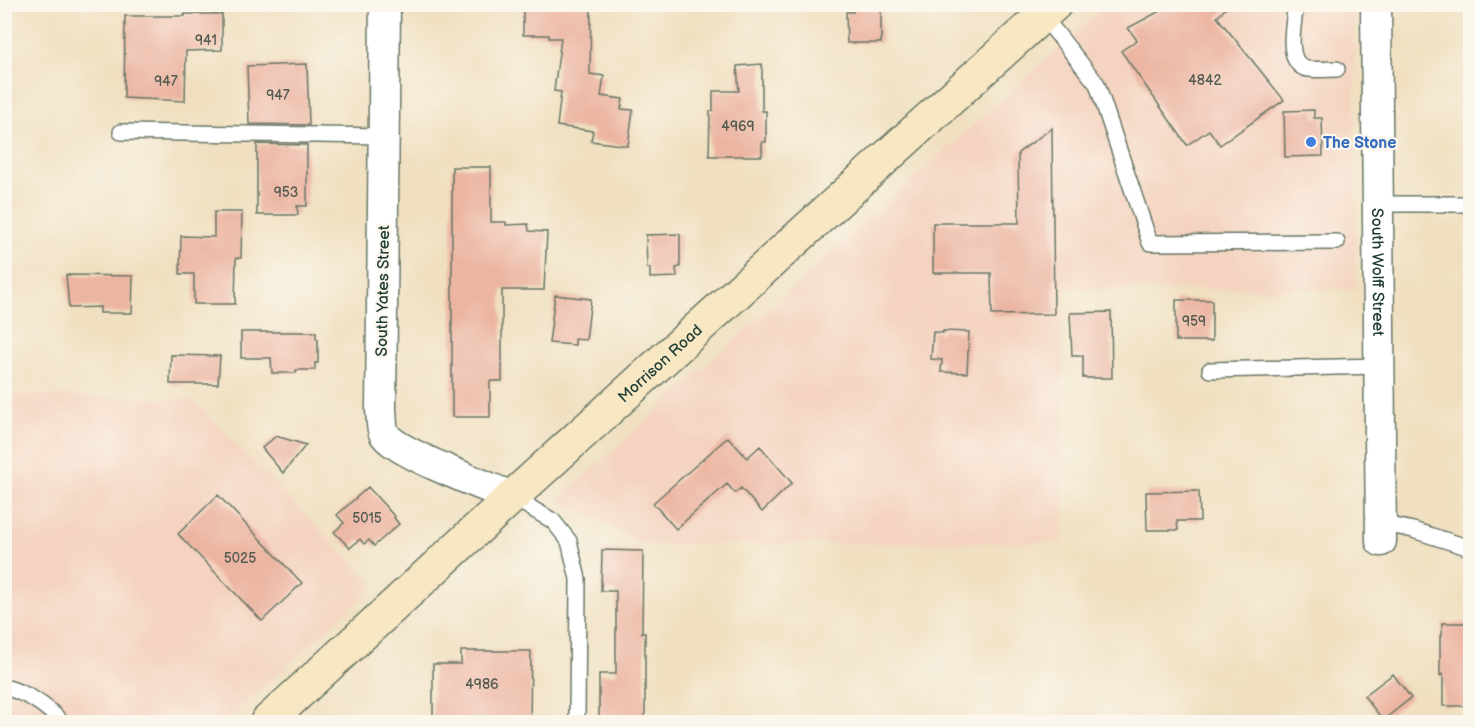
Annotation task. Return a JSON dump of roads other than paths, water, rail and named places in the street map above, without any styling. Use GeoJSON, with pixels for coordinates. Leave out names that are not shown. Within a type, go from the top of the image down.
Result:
{"type":"FeatureCollection","features":[{"type":"Feature","properties":{"kind":"main road","name":"Morrison Road"},"geometry":{"type":"LineString","coordinates":[[267,723],[512,497],[1049,10]]}},
{"type":"Feature","properties":{"kind":"street","name":"South Yates Street"},"geometry":{"type":"LineString","coordinates":[[385,4],[381,410],[384,434],[394,443],[418,457],[512,497]]}},
{"type":"Feature","properties":{"kind":"street","name":"South Wolff Street"},"geometry":{"type":"LineString","coordinates":[[1376,4],[1381,532]]}},
{"type":"Feature","properties":{"kind":"lane"},"geometry":{"type":"LineString","coordinates":[[1296,4],[1292,54],[1297,63],[1305,68],[1337,69]]}},
{"type":"Feature","properties":{"kind":"lane"},"geometry":{"type":"LineString","coordinates":[[1049,10],[1097,84],[1150,243],[1336,242]]}},
{"type":"Feature","properties":{"kind":"lane"},"geometry":{"type":"LineString","coordinates":[[121,132],[384,136]]}},
{"type":"Feature","properties":{"kind":"lane"},"geometry":{"type":"LineString","coordinates":[[1378,204],[1470,204]]}},
{"type":"Feature","properties":{"kind":"lane"},"geometry":{"type":"LineString","coordinates":[[1210,370],[1380,366]]}},
{"type":"Feature","properties":{"kind":"lane"},"geometry":{"type":"LineString","coordinates":[[512,497],[553,521],[569,541],[578,579],[577,723]]}},
{"type":"Feature","properties":{"kind":"lane"},"geometry":{"type":"LineString","coordinates":[[1381,532],[1413,530],[1470,548]]}},
{"type":"Feature","properties":{"kind":"lane"},"geometry":{"type":"LineString","coordinates":[[4,687],[20,691],[49,709],[61,723]]}},
{"type":"Feature","properties":{"kind":"place","name":"The Stone"},"geometry":{"type":"Point","coordinates":[1311,142]}}]}
